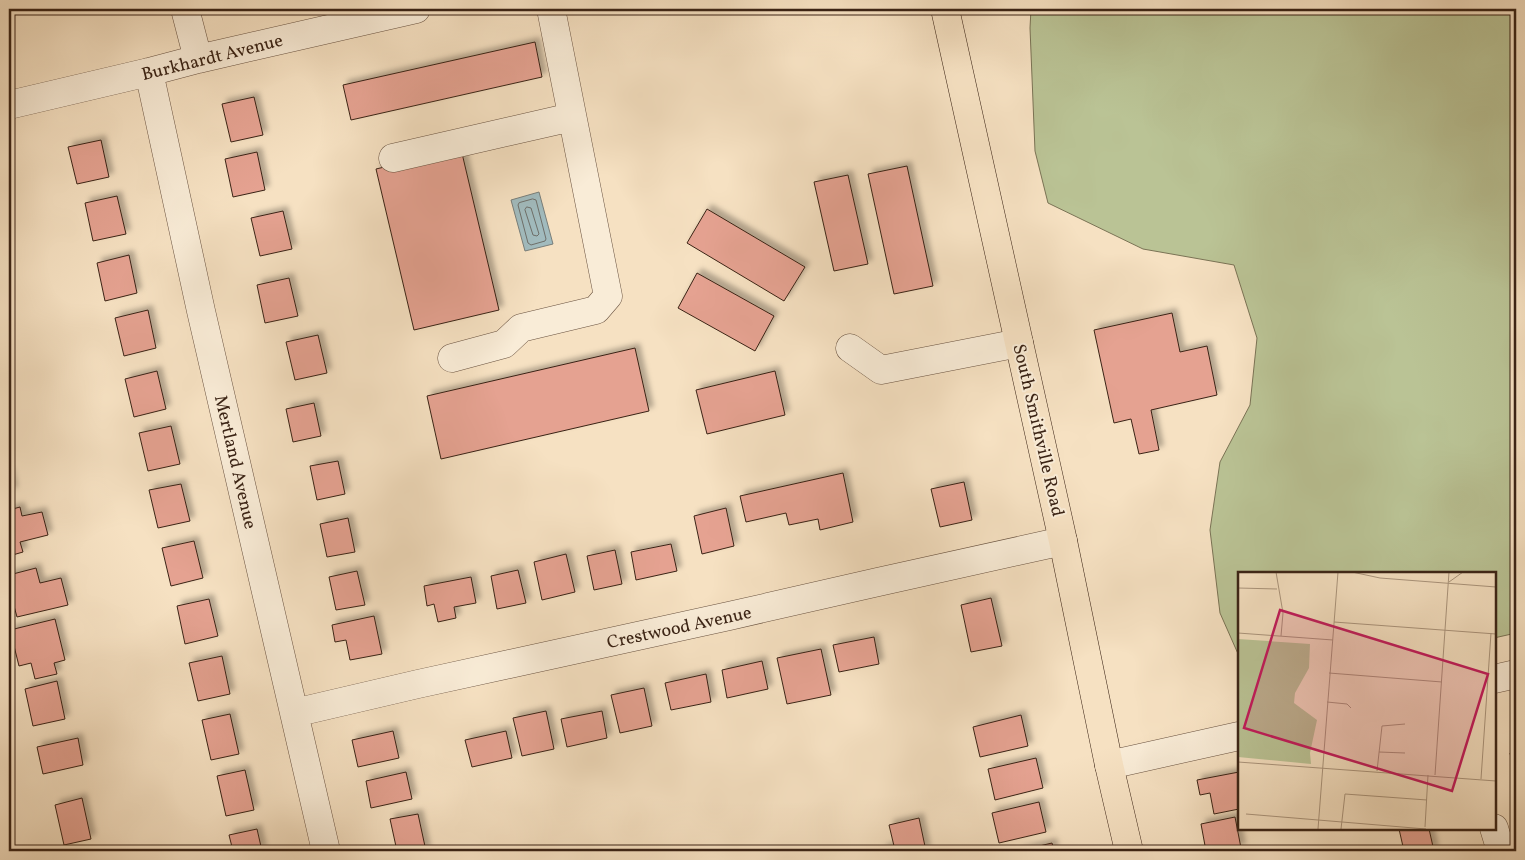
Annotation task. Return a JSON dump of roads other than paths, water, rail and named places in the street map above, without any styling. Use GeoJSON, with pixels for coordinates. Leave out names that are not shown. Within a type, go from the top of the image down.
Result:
{"type":"FeatureCollection","features":[{"type":"Feature","properties":{"kind":"main road","name":"South Smithville Road"},"geometry":{"type":"LineString","coordinates":[[945,9],[1064,541],[1109,765],[1129,851]]}},
{"type":"Feature","properties":{"kind":"street"},"geometry":{"type":"LineString","coordinates":[[185,9],[198,58]]}},
{"type":"Feature","properties":{"kind":"street","name":"Burkhardt Avenue"},"geometry":{"type":"LineString","coordinates":[[9,105],[149,72],[198,58],[416,9]]}},
{"type":"Feature","properties":{"kind":"street"},"geometry":{"type":"LineString","coordinates":[[452,358],[504,344],[521,328],[596,310],[608,296],[551,9]]}},
{"type":"Feature","properties":{"kind":"street","name":"Mertland Avenue"},"geometry":{"type":"LineString","coordinates":[[149,72],[201,311],[326,851]]}},
{"type":"Feature","properties":{"kind":"street"},"geometry":{"type":"LineString","coordinates":[[393,158],[572,117]]}},
{"type":"Feature","properties":{"kind":"street"},"geometry":{"type":"LineString","coordinates":[[850,348],[880,370],[1019,343]]}},
{"type":"Feature","properties":{"kind":"street","name":"Crestwood Avenue"},"geometry":{"type":"LineString","coordinates":[[294,713],[1064,541]]}},
{"type":"Feature","properties":{"kind":"street"},"geometry":{"type":"LineString","coordinates":[[1495,679],[1516,674]]}},
{"type":"Feature","properties":{"kind":"street"},"geometry":{"type":"LineString","coordinates":[[1109,765],[1238,736]]}},
{"type":"Feature","properties":{"kind":"street"},"geometry":{"type":"LineString","coordinates":[[1495,830],[1501,851]]}},
{"type":"Feature","properties":{"kind":"water"},"geometry":{"type":"Polygon","coordinates":[[[539,192],[553,244],[525,251],[511,200],[539,192]]]}}]}
